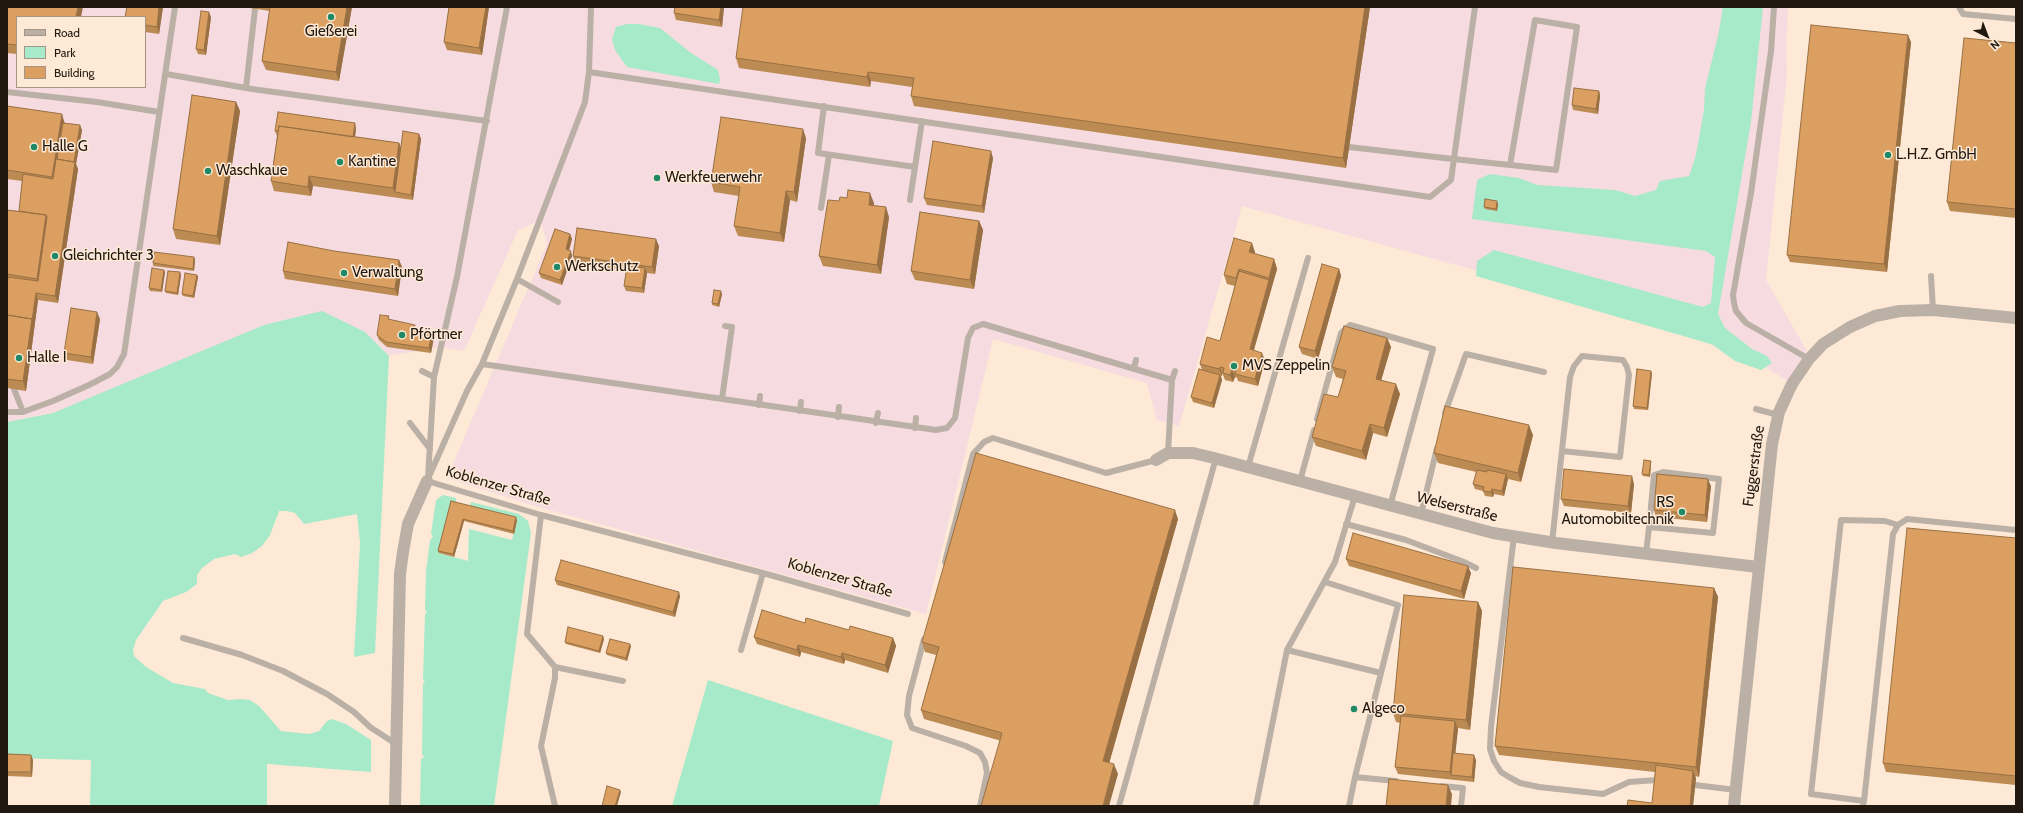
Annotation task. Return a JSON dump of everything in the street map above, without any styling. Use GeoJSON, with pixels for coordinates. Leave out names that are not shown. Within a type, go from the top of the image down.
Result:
{"type":"FeatureCollection","features":[{"type":"Feature","properties":{"kind":"street","name":"Fuggerstraße"},"geometry":{"type":"LineString","coordinates":[[1734,806],[1772,444],[1778,415],[1792,384],[1809,359],[1823,344],[1838,334],[1864,321],[1900,311],[1933,310],[2016,318]]}},
{"type":"Feature","properties":{"kind":"street","name":"Welserstraße"},"geometry":{"type":"LineString","coordinates":[[1168,453],[1193,453],[1216,458],[1493,533],[1552,542],[1758,567]]}},
{"type":"Feature","properties":{"kind":"street"},"geometry":{"type":"LineString","coordinates":[[1156,460],[1168,453]]}},
{"type":"Feature","properties":{"kind":"street","name":"Koblenzer Straße"},"geometry":{"type":"LineString","coordinates":[[394,806],[400,574],[408,524],[427,481]]}},
{"type":"Feature","properties":{"kind":"lane"},"geometry":{"type":"LineString","coordinates":[[7,412],[23,412],[52,401],[110,374],[117,367],[124,354],[175,7]]}},
{"type":"Feature","properties":{"kind":"lane"},"geometry":{"type":"LineString","coordinates":[[427,481],[434,376],[457,277],[507,7]]}},
{"type":"Feature","properties":{"kind":"lane"},"geometry":{"type":"LineString","coordinates":[[427,481],[467,391],[482,364],[518,279],[586,102],[589,72],[591,7]]}},
{"type":"Feature","properties":{"kind":"lane"},"geometry":{"type":"LineString","coordinates":[[589,72],[1430,197],[1451,180],[1475,7]]}},
{"type":"Feature","properties":{"kind":"lane"},"geometry":{"type":"LineString","coordinates":[[1774,7],[1771,51],[1751,192],[1733,295],[1736,311],[1746,323],[1809,359]]}},
{"type":"Feature","properties":{"kind":"lane"},"geometry":{"type":"LineString","coordinates":[[1959,7],[1963,14],[2016,19]]}},
{"type":"Feature","properties":{"kind":"lane"},"geometry":{"type":"LineString","coordinates":[[246,88],[255,9]]}},
{"type":"Feature","properties":{"kind":"lane"},"geometry":{"type":"LineString","coordinates":[[1349,147],[1453,159],[1556,170],[1577,27],[1535,20],[1510,165]]}},
{"type":"Feature","properties":{"kind":"lane"},"geometry":{"type":"LineString","coordinates":[[166,74],[246,88],[487,121]]}},
{"type":"Feature","properties":{"kind":"lane"},"geometry":{"type":"LineString","coordinates":[[7,92],[90,101],[159,112]]}},
{"type":"Feature","properties":{"kind":"lane"},"geometry":{"type":"LineString","coordinates":[[824,106],[818,153],[914,167]]}},
{"type":"Feature","properties":{"kind":"lane"},"geometry":{"type":"LineString","coordinates":[[910,200],[922,121]]}},
{"type":"Feature","properties":{"kind":"lane"},"geometry":{"type":"LineString","coordinates":[[821,208],[829,155]]}},
{"type":"Feature","properties":{"kind":"lane"},"geometry":{"type":"LineString","coordinates":[[1248,467],[1308,258]]}},
{"type":"Feature","properties":{"kind":"lane"},"geometry":{"type":"LineString","coordinates":[[1930,276],[1933,310]]}},
{"type":"Feature","properties":{"kind":"lane"},"geometry":{"type":"LineString","coordinates":[[518,279],[558,302]]}},
{"type":"Feature","properties":{"kind":"lane"},"geometry":{"type":"LineString","coordinates":[[482,364],[876,423],[936,430],[947,428],[955,418],[968,338],[973,328],[983,324],[1172,380]]}},
{"type":"Feature","properties":{"kind":"lane"},"geometry":{"type":"LineString","coordinates":[[1300,481],[1341,333],[1350,325],[1433,349],[1390,506]]}},
{"type":"Feature","properties":{"kind":"lane"},"geometry":{"type":"LineString","coordinates":[[722,399],[732,327],[725,326]]}},
{"type":"Feature","properties":{"kind":"lane"},"geometry":{"type":"LineString","coordinates":[[1014,333],[1016,326]]}},
{"type":"Feature","properties":{"kind":"lane"},"geometry":{"type":"LineString","coordinates":[[1055,345],[1057,338]]}},
{"type":"Feature","properties":{"kind":"lane"},"geometry":{"type":"LineString","coordinates":[[1094,356],[1096,349]]}},
{"type":"Feature","properties":{"kind":"lane"},"geometry":{"type":"LineString","coordinates":[[1444,418],[1466,354],[1544,372]]}},
{"type":"Feature","properties":{"kind":"lane"},"geometry":{"type":"LineString","coordinates":[[1552,542],[1570,377],[1574,366],[1582,356],[1623,360],[1628,367],[1629,375],[1620,457],[1562,451]]}},
{"type":"Feature","properties":{"kind":"lane"},"geometry":{"type":"LineString","coordinates":[[1134,368],[1136,360]]}},
{"type":"Feature","properties":{"kind":"lane"},"geometry":{"type":"LineString","coordinates":[[422,370],[434,376]]}},
{"type":"Feature","properties":{"kind":"lane"},"geometry":{"type":"LineString","coordinates":[[1168,453],[1172,380],[1175,371]]}},
{"type":"Feature","properties":{"kind":"lane"},"geometry":{"type":"LineString","coordinates":[[14,389],[23,412]]}},
{"type":"Feature","properties":{"kind":"lane"},"geometry":{"type":"LineString","coordinates":[[759,405],[760,396]]}},
{"type":"Feature","properties":{"kind":"lane"},"geometry":{"type":"LineString","coordinates":[[800,411],[801,402]]}},
{"type":"Feature","properties":{"kind":"lane"},"geometry":{"type":"LineString","coordinates":[[838,407],[838,417]]}},
{"type":"Feature","properties":{"kind":"lane"},"geometry":{"type":"LineString","coordinates":[[1756,409],[1778,415]]}},
{"type":"Feature","properties":{"kind":"lane"},"geometry":{"type":"LineString","coordinates":[[876,423],[878,413]]}},
{"type":"Feature","properties":{"kind":"lane"},"geometry":{"type":"LineString","coordinates":[[916,418],[916,428]]}},
{"type":"Feature","properties":{"kind":"lane"},"geometry":{"type":"LineString","coordinates":[[410,423],[430,449]]}},
{"type":"Feature","properties":{"kind":"lane"},"geometry":{"type":"LineString","coordinates":[[943,568],[973,454],[984,442],[993,438],[1106,473],[1156,460]]}},
{"type":"Feature","properties":{"kind":"lane"},"geometry":{"type":"LineString","coordinates":[[1421,514],[1438,440]]}},
{"type":"Feature","properties":{"kind":"lane"},"geometry":{"type":"LineString","coordinates":[[1119,806],[1216,458]]}},
{"type":"Feature","properties":{"kind":"lane"},"geometry":{"type":"LineString","coordinates":[[1646,554],[1654,475],[1663,472],[1719,479],[1714,533],[1649,527]]}},
{"type":"Feature","properties":{"kind":"lane","name":"Koblenzer Straße"},"geometry":{"type":"LineString","coordinates":[[427,481],[542,515],[763,573],[908,614]]}},
{"type":"Feature","properties":{"kind":"lane"},"geometry":{"type":"LineString","coordinates":[[1256,806],[1287,650],[1336,562],[1355,496]]}},
{"type":"Feature","properties":{"kind":"lane"},"geometry":{"type":"LineString","coordinates":[[542,515],[527,634],[555,667],[556,678],[541,746],[555,806]]}},
{"type":"Feature","properties":{"kind":"lane"},"geometry":{"type":"LineString","coordinates":[[1898,525],[1884,521],[1841,520],[1812,794],[1863,803],[1893,534],[1898,525],[1907,519],[2016,530]]}},
{"type":"Feature","properties":{"kind":"lane"},"geometry":{"type":"LineString","coordinates":[[1346,524],[1406,540],[1476,568]]}},
{"type":"Feature","properties":{"kind":"lane"},"geometry":{"type":"LineString","coordinates":[[1514,536],[1490,749],[1494,761],[1501,772],[1509,777],[1520,783],[1539,787],[1603,794],[1629,782],[1657,780]]}},
{"type":"Feature","properties":{"kind":"lane","name":"Koblenzer Straße"},"geometry":{"type":"LineString","coordinates":[[741,650],[763,573]]}},
{"type":"Feature","properties":{"kind":"lane"},"geometry":{"type":"LineString","coordinates":[[1325,582],[1398,605],[1349,806]]}},
{"type":"Feature","properties":{"kind":"lane"},"geometry":{"type":"LineString","coordinates":[[925,636],[909,696],[907,715],[912,728],[966,746],[980,753],[985,762],[987,773],[980,806]]}},
{"type":"Feature","properties":{"kind":"lane"},"geometry":{"type":"LineString","coordinates":[[183,638],[242,655],[283,671],[327,694],[354,712],[370,727],[396,744]]}},
{"type":"Feature","properties":{"kind":"lane"},"geometry":{"type":"LineString","coordinates":[[1287,650],[1381,673]]}},
{"type":"Feature","properties":{"kind":"lane"},"geometry":{"type":"LineString","coordinates":[[555,667],[623,681]]}},
{"type":"Feature","properties":{"kind":"lane"},"geometry":{"type":"LineString","coordinates":[[1355,777],[1401,782]]}},
{"type":"Feature","properties":{"kind":"lane"},"geometry":{"type":"LineString","coordinates":[[1432,785],[1463,788],[1461,806]]}},
{"type":"Feature","properties":{"kind":"lane"},"geometry":{"type":"LineString","coordinates":[[1695,785],[1736,790]]}},
{"type":"Feature","properties":{"kind":"shaded area"},"geometry":{"type":"Polygon","coordinates":[[[7,7],[1788,7],[1786,48],[1787,74],[1766,280],[1807,351],[1788,381],[1715,336],[1242,206],[1179,426],[1157,420],[1147,383],[993,339],[926,614],[535,506],[447,478],[547,244],[541,220],[518,230],[464,351],[441,347],[389,356],[377,343],[7,422],[7,7]]]}},
{"type":"Feature","properties":{"kind":"green space"},"geometry":{"type":"Polygon","coordinates":[[[1723,7],[1763,7],[1751,122],[1718,314],[1725,328],[1752,349],[1767,356],[1772,363],[1761,370],[1735,361],[1713,345],[1476,276],[1477,261],[1494,250],[1703,307],[1711,303],[1715,257],[1706,251],[1472,219],[1477,180],[1490,174],[1519,178],[1537,185],[1615,190],[1635,196],[1656,190],[1660,181],[1689,176],[1696,155],[1704,110],[1705,89],[1719,31],[1723,7]]]}},
{"type":"Feature","properties":{"kind":"green space"},"geometry":{"type":"Polygon","coordinates":[[[627,24],[639,24],[660,28],[691,53],[718,70],[720,79],[719,84],[627,67],[615,50],[612,39],[616,27],[627,24]]]}},
{"type":"Feature","properties":{"kind":"green space"},"geometry":{"type":"Polygon","coordinates":[[[322,311],[365,332],[389,356],[375,653],[354,657],[360,543],[357,514],[304,524],[295,513],[287,511],[279,511],[270,535],[262,546],[252,553],[241,557],[235,554],[214,559],[202,568],[197,575],[197,584],[186,592],[163,601],[136,640],[133,650],[134,656],[146,667],[173,683],[205,689],[208,693],[228,700],[250,700],[259,706],[281,731],[309,734],[319,731],[327,721],[332,719],[346,724],[371,740],[371,772],[267,764],[267,806],[90,806],[91,760],[7,758],[7,422],[53,413],[264,325],[322,311]]]}},
{"type":"Feature","properties":{"kind":"green space"},"geometry":{"type":"Polygon","coordinates":[[[443,495],[456,498],[456,504],[439,553],[468,561],[469,529],[512,540],[517,520],[470,508],[471,502],[519,514],[528,521],[531,533],[494,806],[420,806],[421,759],[424,757],[422,754],[423,683],[425,682],[423,679],[425,614],[427,613],[425,609],[426,571],[430,540],[433,537],[431,534],[436,500],[443,495]]]}},
{"type":"Feature","properties":{"kind":"green space"},"geometry":{"type":"Polygon","coordinates":[[[708,680],[893,741],[879,806],[672,806],[708,680]]]}},
{"type":"Feature","properties":{"kind":"building"},"geometry":{"type":"Polygon","coordinates":[[[7,7],[78,7],[76,16],[16,16],[16,45],[7,44],[7,7]]]}},
{"type":"Feature","properties":{"kind":"building"},"geometry":{"type":"Polygon","coordinates":[[[127,7],[159,7],[157,27],[146,25],[146,16],[125,16],[127,7]]]}},
{"type":"Feature","properties":{"kind":"building"},"geometry":{"type":"Polygon","coordinates":[[[270,7],[347,7],[336,72],[262,61],[270,7]]]}},
{"type":"Feature","properties":{"kind":"building"},"geometry":{"type":"Polygon","coordinates":[[[449,7],[486,7],[479,48],[444,42],[449,7]]]}},
{"type":"Feature","properties":{"kind":"building"},"geometry":{"type":"Polygon","coordinates":[[[675,7],[721,7],[719,20],[674,13],[675,7]]]}},
{"type":"Feature","properties":{"kind":"building"},"geometry":{"type":"Polygon","coordinates":[[[743,7],[1365,7],[1343,158],[911,96],[914,78],[868,72],[867,77],[736,58],[743,7]]]}},
{"type":"Feature","properties":{"kind":"building"},"geometry":{"type":"Polygon","coordinates":[[[201,11],[209,12],[204,50],[196,49],[201,11]]]}},
{"type":"Feature","properties":{"kind":"building"},"geometry":{"type":"Polygon","coordinates":[[[1811,25],[1908,35],[1884,264],[1787,255],[1811,25]]]}},
{"type":"Feature","properties":{"kind":"building"},"geometry":{"type":"Polygon","coordinates":[[[1964,38],[2016,43],[2016,209],[1947,202],[1964,38]]]}},
{"type":"Feature","properties":{"kind":"building"},"geometry":{"type":"Polygon","coordinates":[[[1574,88],[1599,91],[1596,109],[1572,105],[1574,88]]]}},
{"type":"Feature","properties":{"kind":"building","name":"Waschkaue"},"geometry":{"type":"Polygon","coordinates":[[[192,95],[236,102],[217,236],[173,229],[192,95]]]}},
{"type":"Feature","properties":{"kind":"building","name":"Halle G"},"geometry":{"type":"Polygon","coordinates":[[[7,106],[62,114],[52,177],[7,170],[7,106]]]}},
{"type":"Feature","properties":{"kind":"building"},"geometry":{"type":"Polygon","coordinates":[[[278,112],[355,123],[353,137],[279,126],[278,131],[275,131],[278,112]]]}},
{"type":"Feature","properties":{"kind":"building"},"geometry":{"type":"Polygon","coordinates":[[[721,117],[803,129],[794,192],[786,191],[780,233],[734,226],[740,187],[711,182],[721,117]]]}},
{"type":"Feature","properties":{"kind":"building"},"geometry":{"type":"Polygon","coordinates":[[[63,123],[80,125],[74,162],[57,159],[63,123]]]}},
{"type":"Feature","properties":{"kind":"building","name":"Kantine"},"geometry":{"type":"Polygon","coordinates":[[[279,126],[399,143],[393,188],[309,176],[308,187],[271,181],[279,126]]]}},
{"type":"Feature","properties":{"kind":"building"},"geometry":{"type":"Polygon","coordinates":[[[403,131],[419,134],[411,195],[395,192],[403,131]]]}},
{"type":"Feature","properties":{"kind":"building"},"geometry":{"type":"Polygon","coordinates":[[[933,141],[991,151],[982,206],[924,198],[933,141]]]}},
{"type":"Feature","properties":{"kind":"building"},"geometry":{"type":"Polygon","coordinates":[[[56,159],[75,162],[55,296],[36,293],[32,321],[32,319],[7,315],[8,277],[38,281],[47,217],[46,215],[19,211],[23,174],[53,179],[56,159]]]}},
{"type":"Feature","properties":{"kind":"building"},"geometry":{"type":"Polygon","coordinates":[[[848,190],[870,193],[869,205],[886,207],[877,265],[819,256],[828,200],[839,201],[840,197],[847,198],[848,190]]]}},
{"type":"Feature","properties":{"kind":"building"},"geometry":{"type":"Polygon","coordinates":[[[1485,199],[1497,201],[1496,209],[1484,207],[1485,199]]]}},
{"type":"Feature","properties":{"kind":"building"},"geometry":{"type":"Polygon","coordinates":[[[7,210],[46,215],[37,279],[7,274],[7,210]]]}},
{"type":"Feature","properties":{"kind":"building"},"geometry":{"type":"Polygon","coordinates":[[[920,212],[979,221],[970,280],[911,271],[920,212]]]}},
{"type":"Feature","properties":{"kind":"building"},"geometry":{"type":"Polygon","coordinates":[[[577,228],[656,239],[652,267],[573,256],[577,228]]]}},
{"type":"Feature","properties":{"kind":"building","name":"Werkschutz"},"geometry":{"type":"Polygon","coordinates":[[[555,229],[570,234],[566,249],[571,251],[560,280],[539,273],[555,229]]]}},
{"type":"Feature","properties":{"kind":"building"},"geometry":{"type":"Polygon","coordinates":[[[1234,238],[1252,243],[1249,252],[1274,259],[1269,278],[1239,269],[1236,278],[1224,275],[1234,238]]]}},
{"type":"Feature","properties":{"kind":"building","name":"Verwaltung"},"geometry":{"type":"Polygon","coordinates":[[[288,242],[334,251],[399,260],[395,289],[283,271],[288,242]]]}},
{"type":"Feature","properties":{"kind":"building"},"geometry":{"type":"Polygon","coordinates":[[[154,252],[194,257],[193,269],[153,263],[154,252]]]}},
{"type":"Feature","properties":{"kind":"building"},"geometry":{"type":"Polygon","coordinates":[[[1322,264],[1339,269],[1315,351],[1299,347],[1322,264]]]}},
{"type":"Feature","properties":{"kind":"building"},"geometry":{"type":"Polygon","coordinates":[[[627,266],[645,268],[642,288],[624,286],[627,266]]]}},
{"type":"Feature","properties":{"kind":"building"},"geometry":{"type":"Polygon","coordinates":[[[152,268],[164,270],[161,290],[149,288],[152,268]]]}},
{"type":"Feature","properties":{"kind":"building"},"geometry":{"type":"Polygon","coordinates":[[[168,271],[180,272],[177,293],[165,291],[168,271]]]}},
{"type":"Feature","properties":{"kind":"building"},"geometry":{"type":"Polygon","coordinates":[[[1239,271],[1269,280],[1250,349],[1262,353],[1255,379],[1235,374],[1236,371],[1232,370],[1230,375],[1223,373],[1224,368],[1220,367],[1219,369],[1200,364],[1207,337],[1220,341],[1239,271]]]}},
{"type":"Feature","properties":{"kind":"building"},"geometry":{"type":"Polygon","coordinates":[[[185,273],[197,275],[193,296],[182,294],[185,273]]]}},
{"type":"Feature","properties":{"kind":"building"},"geometry":{"type":"Polygon","coordinates":[[[714,290],[721,291],[718,304],[712,303],[714,290]]]}},
{"type":"Feature","properties":{"kind":"building"},"geometry":{"type":"Polygon","coordinates":[[[71,308],[97,312],[91,357],[64,353],[71,308]]]}},
{"type":"Feature","properties":{"kind":"building","name":"Halle I"},"geometry":{"type":"Polygon","coordinates":[[[7,315],[32,319],[23,381],[7,379],[7,315]]]}},
{"type":"Feature","properties":{"kind":"building","name":"Pförtner"},"geometry":{"type":"Polygon","coordinates":[[[380,315],[389,316],[388,319],[415,325],[414,329],[432,332],[429,348],[386,342],[377,335],[380,315]]]}},
{"type":"Feature","properties":{"kind":"building"},"geometry":{"type":"Polygon","coordinates":[[[1344,326],[1387,338],[1376,379],[1396,384],[1384,428],[1370,424],[1362,451],[1312,437],[1324,394],[1338,397],[1346,371],[1332,367],[1344,326]]]}},
{"type":"Feature","properties":{"kind":"building"},"geometry":{"type":"Polygon","coordinates":[[[1199,369],[1220,375],[1212,403],[1191,397],[1199,369]]]}},
{"type":"Feature","properties":{"kind":"building"},"geometry":{"type":"Polygon","coordinates":[[[1637,369],[1651,371],[1647,408],[1633,406],[1637,369]]]}},
{"type":"Feature","properties":{"kind":"building"},"geometry":{"type":"Polygon","coordinates":[[[1445,406],[1529,425],[1518,473],[1434,453],[1445,406]]]}},
{"type":"Feature","properties":{"kind":"building"},"geometry":{"type":"Polygon","coordinates":[[[976,453],[1175,510],[1103,761],[1114,764],[1103,806],[981,806],[1002,733],[921,710],[939,647],[922,642],[976,453]]]}},
{"type":"Feature","properties":{"kind":"building"},"geometry":{"type":"Polygon","coordinates":[[[1644,460],[1651,461],[1649,475],[1642,474],[1644,460]]]}},
{"type":"Feature","properties":{"kind":"building"},"geometry":{"type":"Polygon","coordinates":[[[1564,469],[1632,476],[1628,506],[1561,499],[1564,469]]]}},
{"type":"Feature","properties":{"kind":"building"},"geometry":{"type":"Polygon","coordinates":[[[1477,470],[1487,472],[1487,470],[1506,474],[1502,491],[1492,489],[1491,492],[1483,491],[1484,487],[1473,484],[1477,470]]]}},
{"type":"Feature","properties":{"kind":"building"},"geometry":{"type":"Polygon","coordinates":[[[1657,474],[1708,479],[1705,515],[1654,510],[1657,474]]]}},
{"type":"Feature","properties":{"kind":"building"},"geometry":{"type":"Polygon","coordinates":[[[451,501],[516,517],[513,531],[463,519],[453,554],[438,551],[451,501]]]}},
{"type":"Feature","properties":{"kind":"building"},"geometry":{"type":"Polygon","coordinates":[[[1907,528],[2016,538],[2016,776],[1883,763],[1907,528]]]}},
{"type":"Feature","properties":{"kind":"building"},"geometry":{"type":"Polygon","coordinates":[[[1353,533],[1468,566],[1461,591],[1346,559],[1353,533]]]}},
{"type":"Feature","properties":{"kind":"building"},"geometry":{"type":"Polygon","coordinates":[[[561,560],[679,592],[673,612],[555,580],[561,560]]]}},
{"type":"Feature","properties":{"kind":"building"},"geometry":{"type":"Polygon","coordinates":[[[1513,567],[1714,588],[1696,767],[1495,746],[1513,567]]]}},
{"type":"Feature","properties":{"kind":"building"},"geometry":{"type":"Polygon","coordinates":[[[1404,595],[1478,602],[1466,720],[1393,713],[1404,595]]]}},
{"type":"Feature","properties":{"kind":"building"},"geometry":{"type":"Polygon","coordinates":[[[762,610],[805,623],[806,618],[849,630],[850,626],[893,638],[885,665],[842,653],[841,657],[798,645],[797,650],[754,637],[762,610]]]}},
{"type":"Feature","properties":{"kind":"building"},"geometry":{"type":"Polygon","coordinates":[[[568,627],[603,636],[599,651],[565,642],[568,627]]]}},
{"type":"Feature","properties":{"kind":"building"},"geometry":{"type":"Polygon","coordinates":[[[610,639],[630,644],[626,658],[606,653],[610,639]]]}},
{"type":"Feature","properties":{"kind":"building"},"geometry":{"type":"Polygon","coordinates":[[[1401,716],[1455,721],[1450,772],[1395,767],[1401,716]]]}},
{"type":"Feature","properties":{"kind":"building"},"geometry":{"type":"Polygon","coordinates":[[[1453,753],[1474,755],[1472,777],[1451,775],[1453,753]]]}},
{"type":"Feature","properties":{"kind":"building"},"geometry":{"type":"Polygon","coordinates":[[[7,754],[31,755],[31,772],[7,772],[7,754]]]}},
{"type":"Feature","properties":{"kind":"building"},"geometry":{"type":"Polygon","coordinates":[[[1656,765],[1693,771],[1690,806],[1627,806],[1628,800],[1652,803],[1656,765]]]}},
{"type":"Feature","properties":{"kind":"building"},"geometry":{"type":"Polygon","coordinates":[[[1389,779],[1448,785],[1446,806],[1386,806],[1389,779]]]}},
{"type":"Feature","properties":{"kind":"building"},"geometry":{"type":"Polygon","coordinates":[[[607,786],[620,790],[615,806],[602,806],[607,786]]]}},
{"type":"Feature","properties":{"kind":"place","name":"Gießerei"},"geometry":{"type":"Point","coordinates":[331,17]}},
{"type":"Feature","properties":{"kind":"place","name":"Halle G"},"geometry":{"type":"Point","coordinates":[34,147]}},
{"type":"Feature","properties":{"kind":"place","name":"L.H.Z. GmbH"},"geometry":{"type":"Point","coordinates":[1888,155]}},
{"type":"Feature","properties":{"kind":"place","name":"Kantine"},"geometry":{"type":"Point","coordinates":[340,162]}},
{"type":"Feature","properties":{"kind":"place","name":"Waschkaue"},"geometry":{"type":"Point","coordinates":[208,171]}},
{"type":"Feature","properties":{"kind":"place","name":"Werkfeuerwehr"},"geometry":{"type":"Point","coordinates":[657,178]}},
{"type":"Feature","properties":{"kind":"place","name":"Gleichrichter 3"},"geometry":{"type":"Point","coordinates":[55,256]}},
{"type":"Feature","properties":{"kind":"place","name":"Werkschutz"},"geometry":{"type":"Point","coordinates":[557,267]}},
{"type":"Feature","properties":{"kind":"place","name":"Verwaltung"},"geometry":{"type":"Point","coordinates":[344,273]}},
{"type":"Feature","properties":{"kind":"place","name":"Pförtner"},"geometry":{"type":"Point","coordinates":[402,335]}},
{"type":"Feature","properties":{"kind":"place","name":"Halle I"},"geometry":{"type":"Point","coordinates":[19,358]}},
{"type":"Feature","properties":{"kind":"place","name":"MVS Zeppelin"},"geometry":{"type":"Point","coordinates":[1234,366]}},
{"type":"Feature","properties":{"kind":"place","name":"RS Automobiltechnik"},"geometry":{"type":"Point","coordinates":[1682,512]}},
{"type":"Feature","properties":{"kind":"place","name":"Algeco"},"geometry":{"type":"Point","coordinates":[1354,709]}}]}
